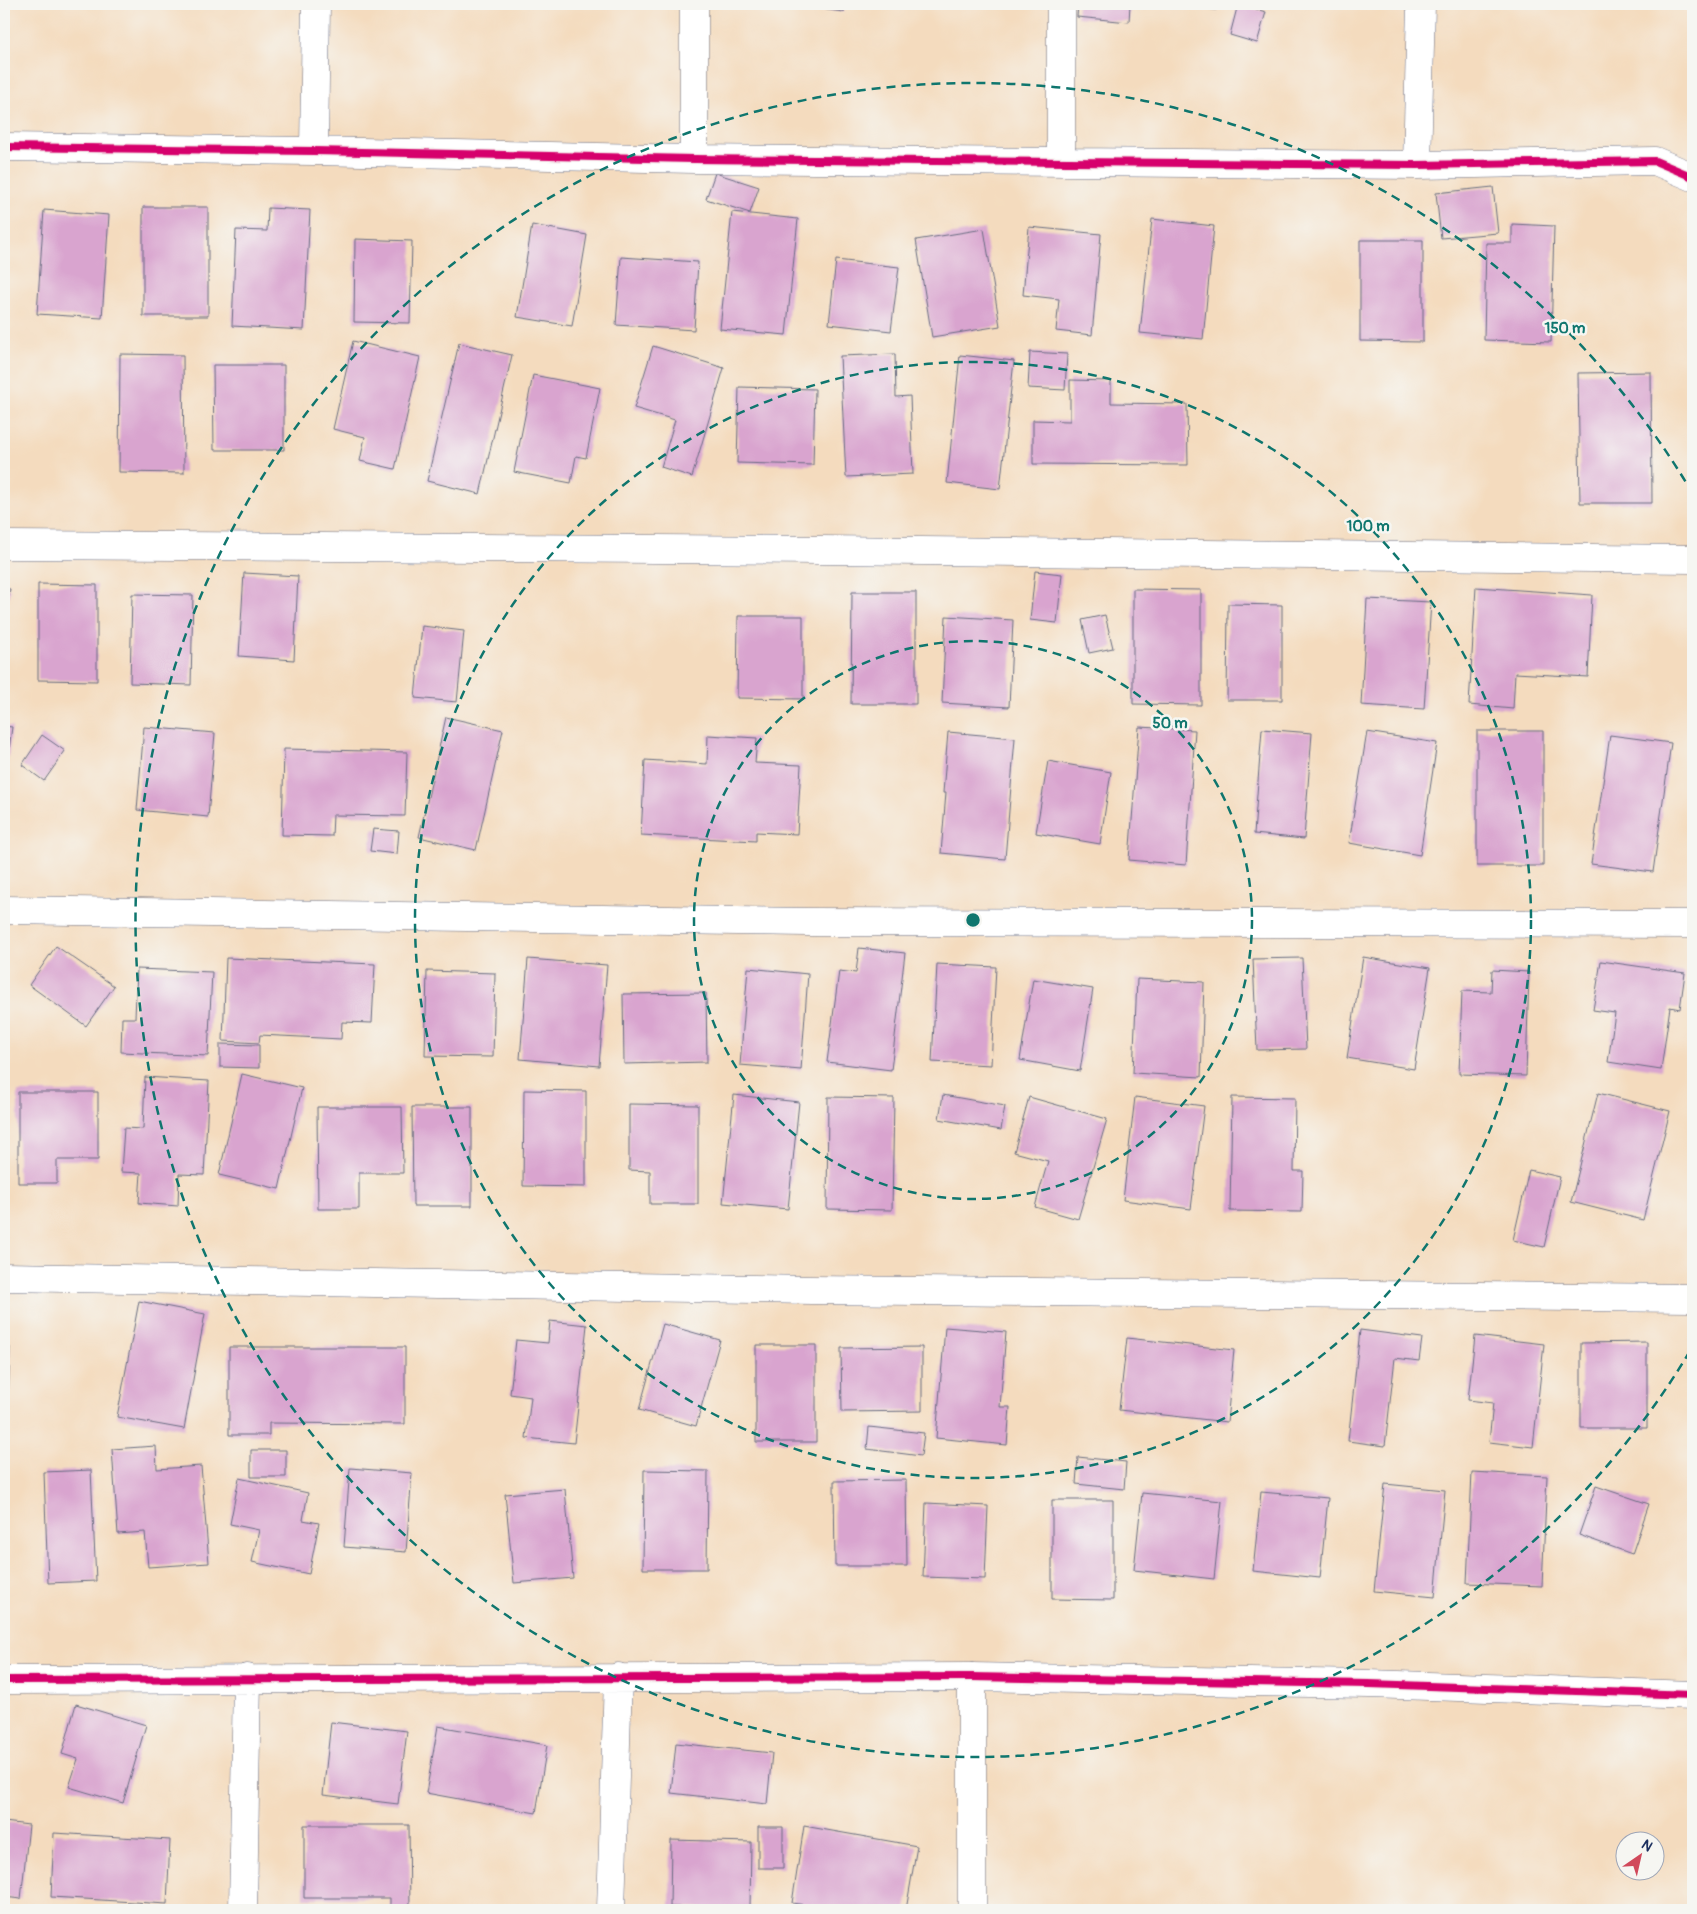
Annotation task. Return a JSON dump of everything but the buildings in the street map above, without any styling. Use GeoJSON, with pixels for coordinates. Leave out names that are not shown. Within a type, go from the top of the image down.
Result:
{"type":"FeatureCollection","features":[{"type":"Feature","properties":{"kind":"street"},"geometry":{"type":"LineString","coordinates":[[314,151],[316,4]]}},
{"type":"Feature","properties":{"kind":"street"},"geometry":{"type":"LineString","coordinates":[[694,4],[694,159]]}},
{"type":"Feature","properties":{"kind":"street"},"geometry":{"type":"LineString","coordinates":[[1061,4],[1061,162]]}},
{"type":"Feature","properties":{"kind":"street"},"geometry":{"type":"LineString","coordinates":[[1417,165],[1421,4]]}},
{"type":"Feature","properties":{"kind":"street"},"geometry":{"type":"LineString","coordinates":[[4,147],[694,159],[1417,165],[1655,160],[1693,177]]}},
{"type":"Feature","properties":{"kind":"street"},"geometry":{"type":"LineString","coordinates":[[4,545],[830,550],[1693,559]]}},
{"type":"Feature","properties":{"kind":"street"},"geometry":{"type":"LineString","coordinates":[[4,910],[807,922],[1693,924]]}},
{"type":"Feature","properties":{"kind":"street"},"geometry":{"type":"LineString","coordinates":[[4,1277],[811,1290],[1693,1298]]}},
{"type":"Feature","properties":{"kind":"street"},"geometry":{"type":"LineString","coordinates":[[611,1910],[618,1677]]}},
{"type":"Feature","properties":{"kind":"street"},"geometry":{"type":"LineString","coordinates":[[972,1677],[972,1910]]}},
{"type":"Feature","properties":{"kind":"street"},"geometry":{"type":"LineString","coordinates":[[4,1680],[972,1677],[1369,1684],[1693,1695]]}},
{"type":"Feature","properties":{"kind":"street"},"geometry":{"type":"LineString","coordinates":[[243,1910],[247,1678]]}},
{"type":"Feature","properties":{"kind":"cycle path"},"geometry":{"type":"LineString","coordinates":[[4,147],[694,159],[1417,165],[1655,161],[1693,177]]}},
{"type":"Feature","properties":{"kind":"cycle path"},"geometry":{"type":"LineString","coordinates":[[4,1680],[972,1677],[1369,1684],[1693,1695]]}}]}
